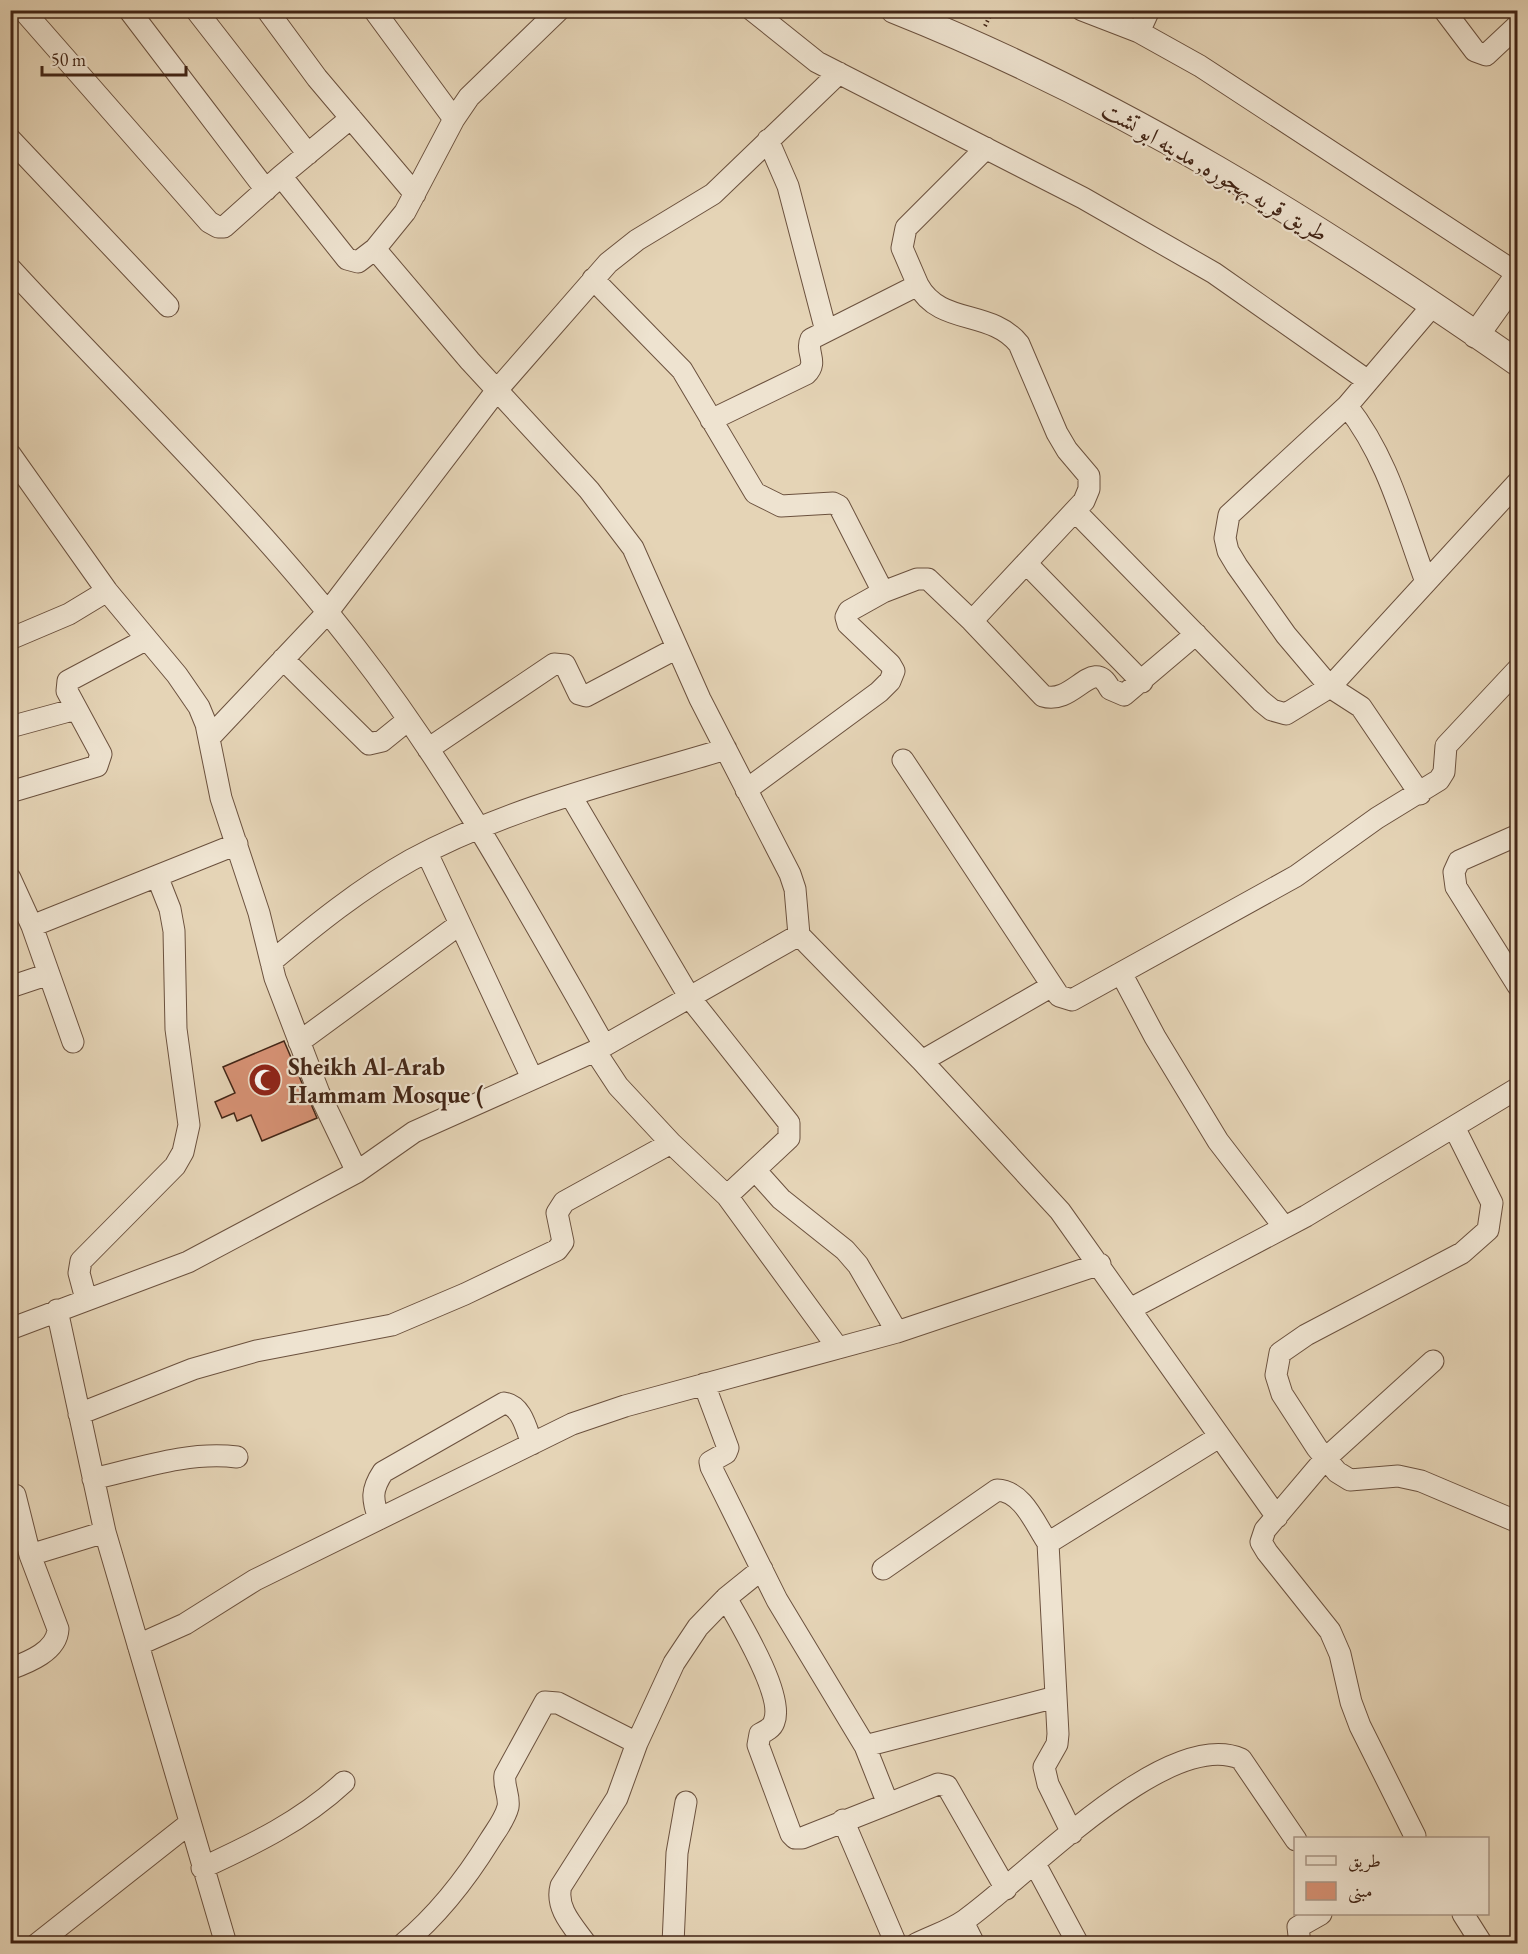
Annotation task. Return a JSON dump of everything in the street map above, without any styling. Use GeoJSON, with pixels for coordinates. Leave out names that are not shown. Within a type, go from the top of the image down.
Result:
{"type":"FeatureCollection","features":[{"type":"Feature","properties":{"kind":"street"},"geometry":{"type":"LineString","coordinates":[[23,10],[209,222],[224,226],[351,118]]}},
{"type":"Feature","properties":{"kind":"street"},"geometry":{"type":"LineString","coordinates":[[129,10],[274,183],[347,259],[358,262],[375,249],[405,212],[454,119],[469,97],[559,10]]}},
{"type":"Feature","properties":{"kind":"street"},"geometry":{"type":"LineString","coordinates":[[196,10],[308,154]]}},
{"type":"Feature","properties":{"kind":"street"},"geometry":{"type":"LineString","coordinates":[[267,10],[317,78],[415,195]]}},
{"type":"Feature","properties":{"kind":"street"},"geometry":{"type":"LineString","coordinates":[[374,10],[454,119]]}},
{"type":"Feature","properties":{"kind":"street"},"geometry":{"type":"LineString","coordinates":[[752,10],[817,62],[1083,198],[1214,273],[1368,381]]}},
{"type":"Feature","properties":{"kind":"street","name":"طريق قريه بهجوره, مدينه ابو تشت"},"geometry":{"type":"LineString","coordinates":[[894,10],[1024,67],[1130,120],[1244,183],[1335,239],[1518,363]]}},
{"type":"Feature","properties":{"kind":"street"},"geometry":{"type":"LineString","coordinates":[[1082,10],[1139,32],[1259,102],[1518,275],[1476,335]]}},
{"type":"Feature","properties":{"kind":"street"},"geometry":{"type":"LineString","coordinates":[[1139,32],[1149,10]]}},
{"type":"Feature","properties":{"kind":"street"},"geometry":{"type":"LineString","coordinates":[[1444,10],[1475,51],[1482,55],[1489,52],[1518,25]]}},
{"type":"Feature","properties":{"kind":"street"},"geometry":{"type":"LineString","coordinates":[[209,738],[327,613],[497,390],[608,263],[637,240],[713,194],[839,73]]}},
{"type":"Feature","properties":{"kind":"street"},"geometry":{"type":"LineString","coordinates":[[10,140],[168,306]]}},
{"type":"Feature","properties":{"kind":"street"},"geometry":{"type":"LineString","coordinates":[[768,140],[788,186],[826,331]]}},
{"type":"Feature","properties":{"kind":"street"},"geometry":{"type":"LineString","coordinates":[[972,621],[1075,511],[1089,489],[1089,476],[1067,450],[1057,433],[1020,344],[1012,335],[997,325],[942,310],[930,303],[918,285],[902,248],[906,228],[987,148]]}},
{"type":"Feature","properties":{"kind":"street"},"geometry":{"type":"LineString","coordinates":[[375,249],[497,390],[589,490],[633,548],[677,648],[795,889],[799,935],[922,1061],[1060,1211],[1100,1264],[1277,1517]]}},
{"type":"Feature","properties":{"kind":"street"},"geometry":{"type":"LineString","coordinates":[[10,268],[245,518],[356,647],[428,749],[478,828],[600,1048],[618,1086],[671,1143],[727,1196],[838,1348]]}},
{"type":"Feature","properties":{"kind":"street"},"geometry":{"type":"LineString","coordinates":[[593,279],[682,370],[755,494],[781,506],[833,503],[839,506],[883,592]]}},
{"type":"Feature","properties":{"kind":"street"},"geometry":{"type":"LineString","coordinates":[[711,420],[806,374],[812,366],[808,346],[811,339],[918,285]]}},
{"type":"Feature","properties":{"kind":"street"},"geometry":{"type":"LineString","coordinates":[[1420,794],[1361,707],[1330,687],[1286,635],[1228,551],[1225,538],[1229,515],[1347,406],[1433,305]]}},
{"type":"Feature","properties":{"kind":"street"},"geometry":{"type":"LineString","coordinates":[[1347,406],[1368,432],[1382,459],[1426,582]]}},
{"type":"Feature","properties":{"kind":"street"},"geometry":{"type":"LineString","coordinates":[[10,454],[107,591],[177,675],[199,707],[209,738],[222,798],[271,962],[299,1042],[357,1172]]}},
{"type":"Feature","properties":{"kind":"street"},"geometry":{"type":"LineString","coordinates":[[1075,511],[1261,701],[1281,714],[1293,711],[1330,687],[1518,482]]}},
{"type":"Feature","properties":{"kind":"street"},"geometry":{"type":"LineString","coordinates":[[1026,563],[1142,682]]}},
{"type":"Feature","properties":{"kind":"street"},"geometry":{"type":"LineString","coordinates":[[747,790],[879,692],[890,681],[894,671],[890,664],[848,624],[846,617],[849,611],[883,592],[917,579],[928,579],[972,621],[1043,696],[1061,698],[1091,676],[1107,682],[1110,689],[1124,695],[1196,634]]}},
{"type":"Feature","properties":{"kind":"street"},"geometry":{"type":"LineString","coordinates":[[10,639],[69,614],[107,591]]}},
{"type":"Feature","properties":{"kind":"street"},"geometry":{"type":"LineString","coordinates":[[10,792],[97,766],[101,754],[67,691],[68,681],[147,639]]}},
{"type":"Feature","properties":{"kind":"street"},"geometry":{"type":"LineString","coordinates":[[428,749],[554,664],[566,665],[579,694],[586,696],[677,648]]}},
{"type":"Feature","properties":{"kind":"street"},"geometry":{"type":"LineString","coordinates":[[284,659],[369,744],[382,741],[408,720]]}},
{"type":"Feature","properties":{"kind":"street"},"geometry":{"type":"LineString","coordinates":[[903,760],[1059,996],[1072,1000],[1296,876],[1377,818],[1420,794],[1439,780],[1444,772],[1446,746],[1515,680]]}},
{"type":"Feature","properties":{"kind":"street"},"geometry":{"type":"LineString","coordinates":[[10,727],[76,709]]}},
{"type":"Feature","properties":{"kind":"street"},"geometry":{"type":"LineString","coordinates":[[271,962],[331,912],[427,853],[478,828],[571,796],[726,749]]}},
{"type":"Feature","properties":{"kind":"street"},"geometry":{"type":"LineString","coordinates":[[571,796],[690,998],[789,1123],[789,1138],[727,1196]]}},
{"type":"Feature","properties":{"kind":"street"},"geometry":{"type":"LineString","coordinates":[[1518,835],[1459,861],[1454,872],[1456,887],[1518,986]]}},
{"type":"Feature","properties":{"kind":"street"},"geometry":{"type":"LineString","coordinates":[[32,926],[237,844]]}},
{"type":"Feature","properties":{"kind":"street"},"geometry":{"type":"LineString","coordinates":[[427,853],[532,1078]]}},
{"type":"Feature","properties":{"kind":"street"},"geometry":{"type":"LineString","coordinates":[[86,1299],[79,1274],[81,1261],[175,1166],[183,1152],[189,1125],[176,1029],[174,931],[170,909],[157,876]]}},
{"type":"Feature","properties":{"kind":"street"},"geometry":{"type":"LineString","coordinates":[[11,879],[32,926],[74,1042]]}},
{"type":"Feature","properties":{"kind":"street"},"geometry":{"type":"LineString","coordinates":[[299,1042],[460,924]]}},
{"type":"Feature","properties":{"kind":"street"},"geometry":{"type":"LineString","coordinates":[[10,1329],[188,1262],[357,1172],[414,1132],[600,1048],[799,935]]}},
{"type":"Feature","properties":{"kind":"street"},"geometry":{"type":"LineString","coordinates":[[1121,973],[1155,1037],[1218,1141],[1284,1227]]}},
{"type":"Feature","properties":{"kind":"street"},"geometry":{"type":"LineString","coordinates":[[10,987],[49,974]]}},
{"type":"Feature","properties":{"kind":"street"},"geometry":{"type":"LineString","coordinates":[[922,1061],[1052,986]]}},
{"type":"Feature","properties":{"kind":"street"},"geometry":{"type":"LineString","coordinates":[[1130,1309],[1284,1227],[1518,1088]]}},
{"type":"Feature","properties":{"kind":"street"},"geometry":{"type":"LineString","coordinates":[[1454,1126],[1492,1203],[1488,1230],[1462,1253],[1306,1335],[1280,1353],[1276,1375],[1282,1394],[1325,1459],[1337,1472],[1350,1479],[1398,1476],[1421,1481],[1518,1522]]}},
{"type":"Feature","properties":{"kind":"street"},"geometry":{"type":"LineString","coordinates":[[79,1414],[193,1369],[256,1351],[392,1325],[465,1294],[557,1250],[563,1242],[557,1213],[564,1202],[671,1143]]}},
{"type":"Feature","properties":{"kind":"street"},"geometry":{"type":"LineString","coordinates":[[755,1170],[781,1199],[845,1250],[858,1265],[897,1332]]}},
{"type":"Feature","properties":{"kind":"street"},"geometry":{"type":"LineString","coordinates":[[138,1645],[184,1624],[255,1580],[572,1424],[704,1384],[897,1332],[1100,1264]]}},
{"type":"Feature","properties":{"kind":"street"},"geometry":{"type":"LineString","coordinates":[[57,1310],[105,1532],[226,1944]]}},
{"type":"Feature","properties":{"kind":"street"},"geometry":{"type":"LineString","coordinates":[[1414,1837],[1360,1726],[1351,1702],[1340,1654],[1330,1630],[1263,1547],[1263,1534],[1325,1459],[1433,1361]]}},
{"type":"Feature","properties":{"kind":"street"},"geometry":{"type":"LineString","coordinates":[[704,1384],[728,1448],[710,1464],[777,1600],[865,1746],[888,1804]]}},
{"type":"Feature","properties":{"kind":"street"},"geometry":{"type":"LineString","coordinates":[[379,1519],[372,1498],[374,1485],[383,1472],[504,1403],[511,1404],[519,1412],[532,1444]]}},
{"type":"Feature","properties":{"kind":"street"},"geometry":{"type":"LineString","coordinates":[[1048,1543],[1219,1437]]}},
{"type":"Feature","properties":{"kind":"street"},"geometry":{"type":"LineString","coordinates":[[93,1479],[192,1456],[213,1454],[237,1457]]}},
{"type":"Feature","properties":{"kind":"street"},"geometry":{"type":"LineString","coordinates":[[883,1569],[997,1490],[1012,1493],[1021,1502],[1048,1543],[1057,1744],[1044,1767],[1048,1784],[1072,1833]]}},
{"type":"Feature","properties":{"kind":"street"},"geometry":{"type":"LineString","coordinates":[[10,1669],[51,1647],[58,1635],[58,1629],[30,1555],[15,1495]]}},
{"type":"Feature","properties":{"kind":"street"},"geometry":{"type":"LineString","coordinates":[[30,1555],[105,1532]]}},
{"type":"Feature","properties":{"kind":"street"},"geometry":{"type":"LineString","coordinates":[[585,1944],[561,1907],[558,1896],[561,1886],[617,1798],[637,1743],[674,1663],[698,1627],[726,1598],[762,1569]]}},
{"type":"Feature","properties":{"kind":"street"},"geometry":{"type":"LineString","coordinates":[[726,1598],[759,1656],[767,1680],[775,1718],[772,1726],[760,1734],[758,1745],[791,1834],[799,1839],[938,1784],[947,1786],[1006,1889]]}},
{"type":"Feature","properties":{"kind":"street"},"geometry":{"type":"LineString","coordinates":[[865,1746],[1056,1696]]}},
{"type":"Feature","properties":{"kind":"street"},"geometry":{"type":"LineString","coordinates":[[403,1944],[427,1924],[464,1880],[503,1819],[508,1800],[503,1786],[505,1775],[545,1702],[558,1703],[637,1743]]}},
{"type":"Feature","properties":{"kind":"street"},"geometry":{"type":"LineString","coordinates":[[916,1944],[963,1922],[1128,1789],[1171,1766],[1225,1753],[1246,1764],[1294,1837]]}},
{"type":"Feature","properties":{"kind":"street"},"geometry":{"type":"LineString","coordinates":[[202,1868],[290,1825],[321,1803],[344,1782]]}},
{"type":"Feature","properties":{"kind":"street"},"geometry":{"type":"LineString","coordinates":[[673,1944],[677,1853],[686,1802]]}},
{"type":"Feature","properties":{"kind":"street"},"geometry":{"type":"LineString","coordinates":[[843,1820],[896,1944]]}},
{"type":"Feature","properties":{"kind":"street"},"geometry":{"type":"LineString","coordinates":[[37,1944],[190,1823]]}},
{"type":"Feature","properties":{"kind":"street"},"geometry":{"type":"LineString","coordinates":[[1035,1864],[1078,1944]]}},
{"type":"Feature","properties":{"kind":"street"},"geometry":{"type":"LineString","coordinates":[[1300,1944],[1298,1927],[1319,1915]]}},
{"type":"Feature","properties":{"kind":"street"},"geometry":{"type":"LineString","coordinates":[[1464,1915],[1482,1944]]}},
{"type":"Feature","properties":{"kind":"street"},"geometry":{"type":"LineString","coordinates":[[963,1922],[974,1944]]}},
{"type":"Feature","properties":{"kind":"building","name":"Sheikh Al-Arab Hammam Mosque ("},"geometry":{"type":"Polygon","coordinates":[[[284,1041],[317,1118],[262,1141],[251,1115],[237,1121],[234,1113],[222,1118],[215,1102],[235,1093],[223,1067],[284,1041]]]}},
{"type":"Feature","properties":{"kind":"place","name":"Sheikh Al-Arab Hammam Mosque ("},"geometry":{"type":"Point","coordinates":[265,1080]}}]}
